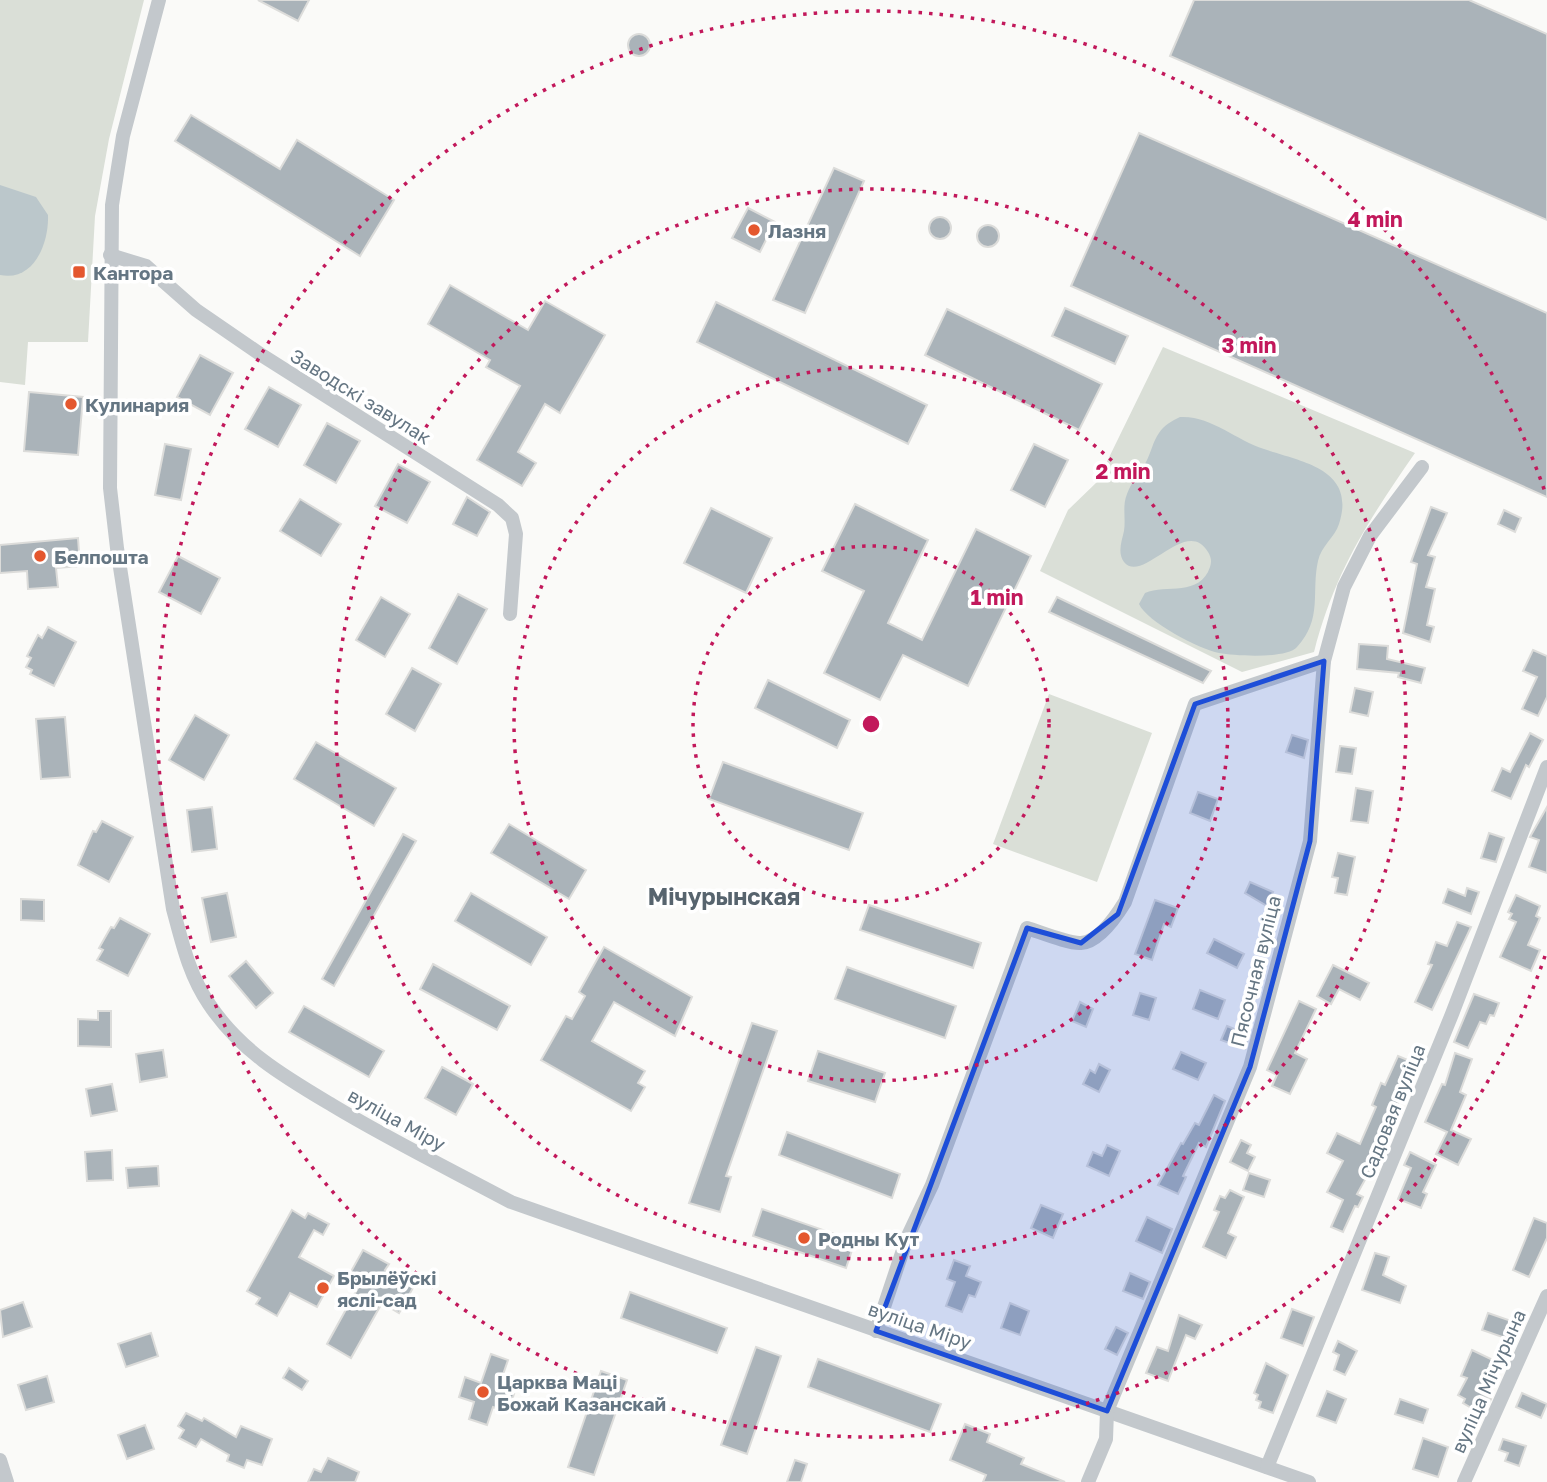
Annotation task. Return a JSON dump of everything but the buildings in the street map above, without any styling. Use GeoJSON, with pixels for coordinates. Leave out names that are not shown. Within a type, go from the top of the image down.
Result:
{"type":"FeatureCollection","features":[{"type":"Feature","properties":{"kind":"street","name":"вуліца Міру"},"geometry":{"type":"LineString","coordinates":[[159,0],[132,97],[114,180],[110,255],[110,488],[173,909],[189,966],[209,1005],[246,1047],[278,1072],[391,1140],[511,1202],[1309,1482]]}},
{"type":"Feature","properties":{"kind":"street","name":"Заводскі завулак"},"geometry":{"type":"LineString","coordinates":[[110,255],[146,266],[195,310],[251,349],[498,505],[512,518],[516,534],[510,614]]}},
{"type":"Feature","properties":{"kind":"street","name":"Пясочная вуліца"},"geometry":{"type":"LineString","coordinates":[[1088,1482],[1106,1439],[1107,1411],[1250,1067],[1310,841],[1324,661],[1343,587],[1370,536],[1422,467]]}},
{"type":"Feature","properties":{"kind":"street"},"geometry":{"type":"LineString","coordinates":[[876,1331],[907,1238],[932,1185],[1027,929],[1081,943],[1093,938],[1118,914],[1125,902],[1195,704],[1324,661]]}},
{"type":"Feature","properties":{"kind":"street","name":"Садовая вуліца"},"geometry":{"type":"LineString","coordinates":[[1267,1467],[1452,1014],[1547,766]]}},
{"type":"Feature","properties":{"kind":"street","name":"вуліца Мічурына"},"geometry":{"type":"LineString","coordinates":[[1464,1482],[1547,1296]]}},
{"type":"Feature","properties":{"kind":"street"},"geometry":{"type":"LineString","coordinates":[[0,1460],[7,1482]]}},
{"type":"Feature","properties":{"kind":"highlighted area"},"geometry":{"type":"Polygon","coordinates":[[[1324,661],[1310,841],[1250,1067],[1107,1411],[876,1331],[1027,928],[1081,943],[1118,914],[1195,704],[1324,661]]]}},
{"type":"Feature","properties":{"kind":"shaded area"},"geometry":{"type":"Polygon","coordinates":[[[0,0],[144,0],[109,139],[95,216],[88,342],[28,342],[25,385],[0,382],[0,0]]]}},
{"type":"Feature","properties":{"kind":"shaded area"},"geometry":{"type":"Polygon","coordinates":[[[0,185],[36,197],[48,215],[46,237],[37,258],[22,273],[12,276],[0,275],[0,185]]]}},
{"type":"Feature","properties":{"kind":"shaded area"},"geometry":{"type":"Polygon","coordinates":[[[1163,347],[1415,453],[1382,501],[1343,571],[1322,623],[1314,652],[1242,672],[1040,571],[1068,510],[1097,482],[1163,347]]]}},
{"type":"Feature","properties":{"kind":"shaded area"},"geometry":{"type":"Polygon","coordinates":[[[1180,417],[1202,420],[1254,445],[1322,470],[1333,479],[1340,490],[1342,505],[1339,524],[1318,561],[1315,605],[1310,626],[1305,637],[1291,651],[1248,656],[1219,653],[1187,640],[1163,626],[1152,619],[1139,604],[1145,593],[1182,588],[1199,582],[1211,565],[1208,552],[1199,543],[1188,541],[1142,565],[1132,567],[1124,562],[1121,555],[1125,503],[1129,490],[1159,433],[1166,425],[1180,417]]]}},
{"type":"Feature","properties":{"kind":"shaded area"},"geometry":{"type":"Polygon","coordinates":[[[1049,694],[1152,733],[1097,882],[993,844],[1049,694]]]}},
{"type":"Feature","properties":{"kind":"place","name":"Лазня"},"geometry":{"type":"Point","coordinates":[754,230]}},
{"type":"Feature","properties":{"kind":"place","name":"Кантора"},"geometry":{"type":"Point","coordinates":[79,272]}},
{"type":"Feature","properties":{"kind":"place","name":"Кулинария"},"geometry":{"type":"Point","coordinates":[71,404]}},
{"type":"Feature","properties":{"kind":"place","name":"Белпошта"},"geometry":{"type":"Point","coordinates":[40,556]}},
{"type":"Feature","properties":{"kind":"place","name":"Родны Кут"},"geometry":{"type":"Point","coordinates":[804,1238]}},
{"type":"Feature","properties":{"kind":"place","name":"Брылёўскі яслі-сад"},"geometry":{"type":"Point","coordinates":[323,1288]}},
{"type":"Feature","properties":{"kind":"place","name":"Царква Маці Божай Казанскай"},"geometry":{"type":"Point","coordinates":[483,1392]}},
{"type":"Feature","properties":{"kind":"district","name":"Мічурынская"},"geometry":{"type":"Point","coordinates":[724,896]}}]}
